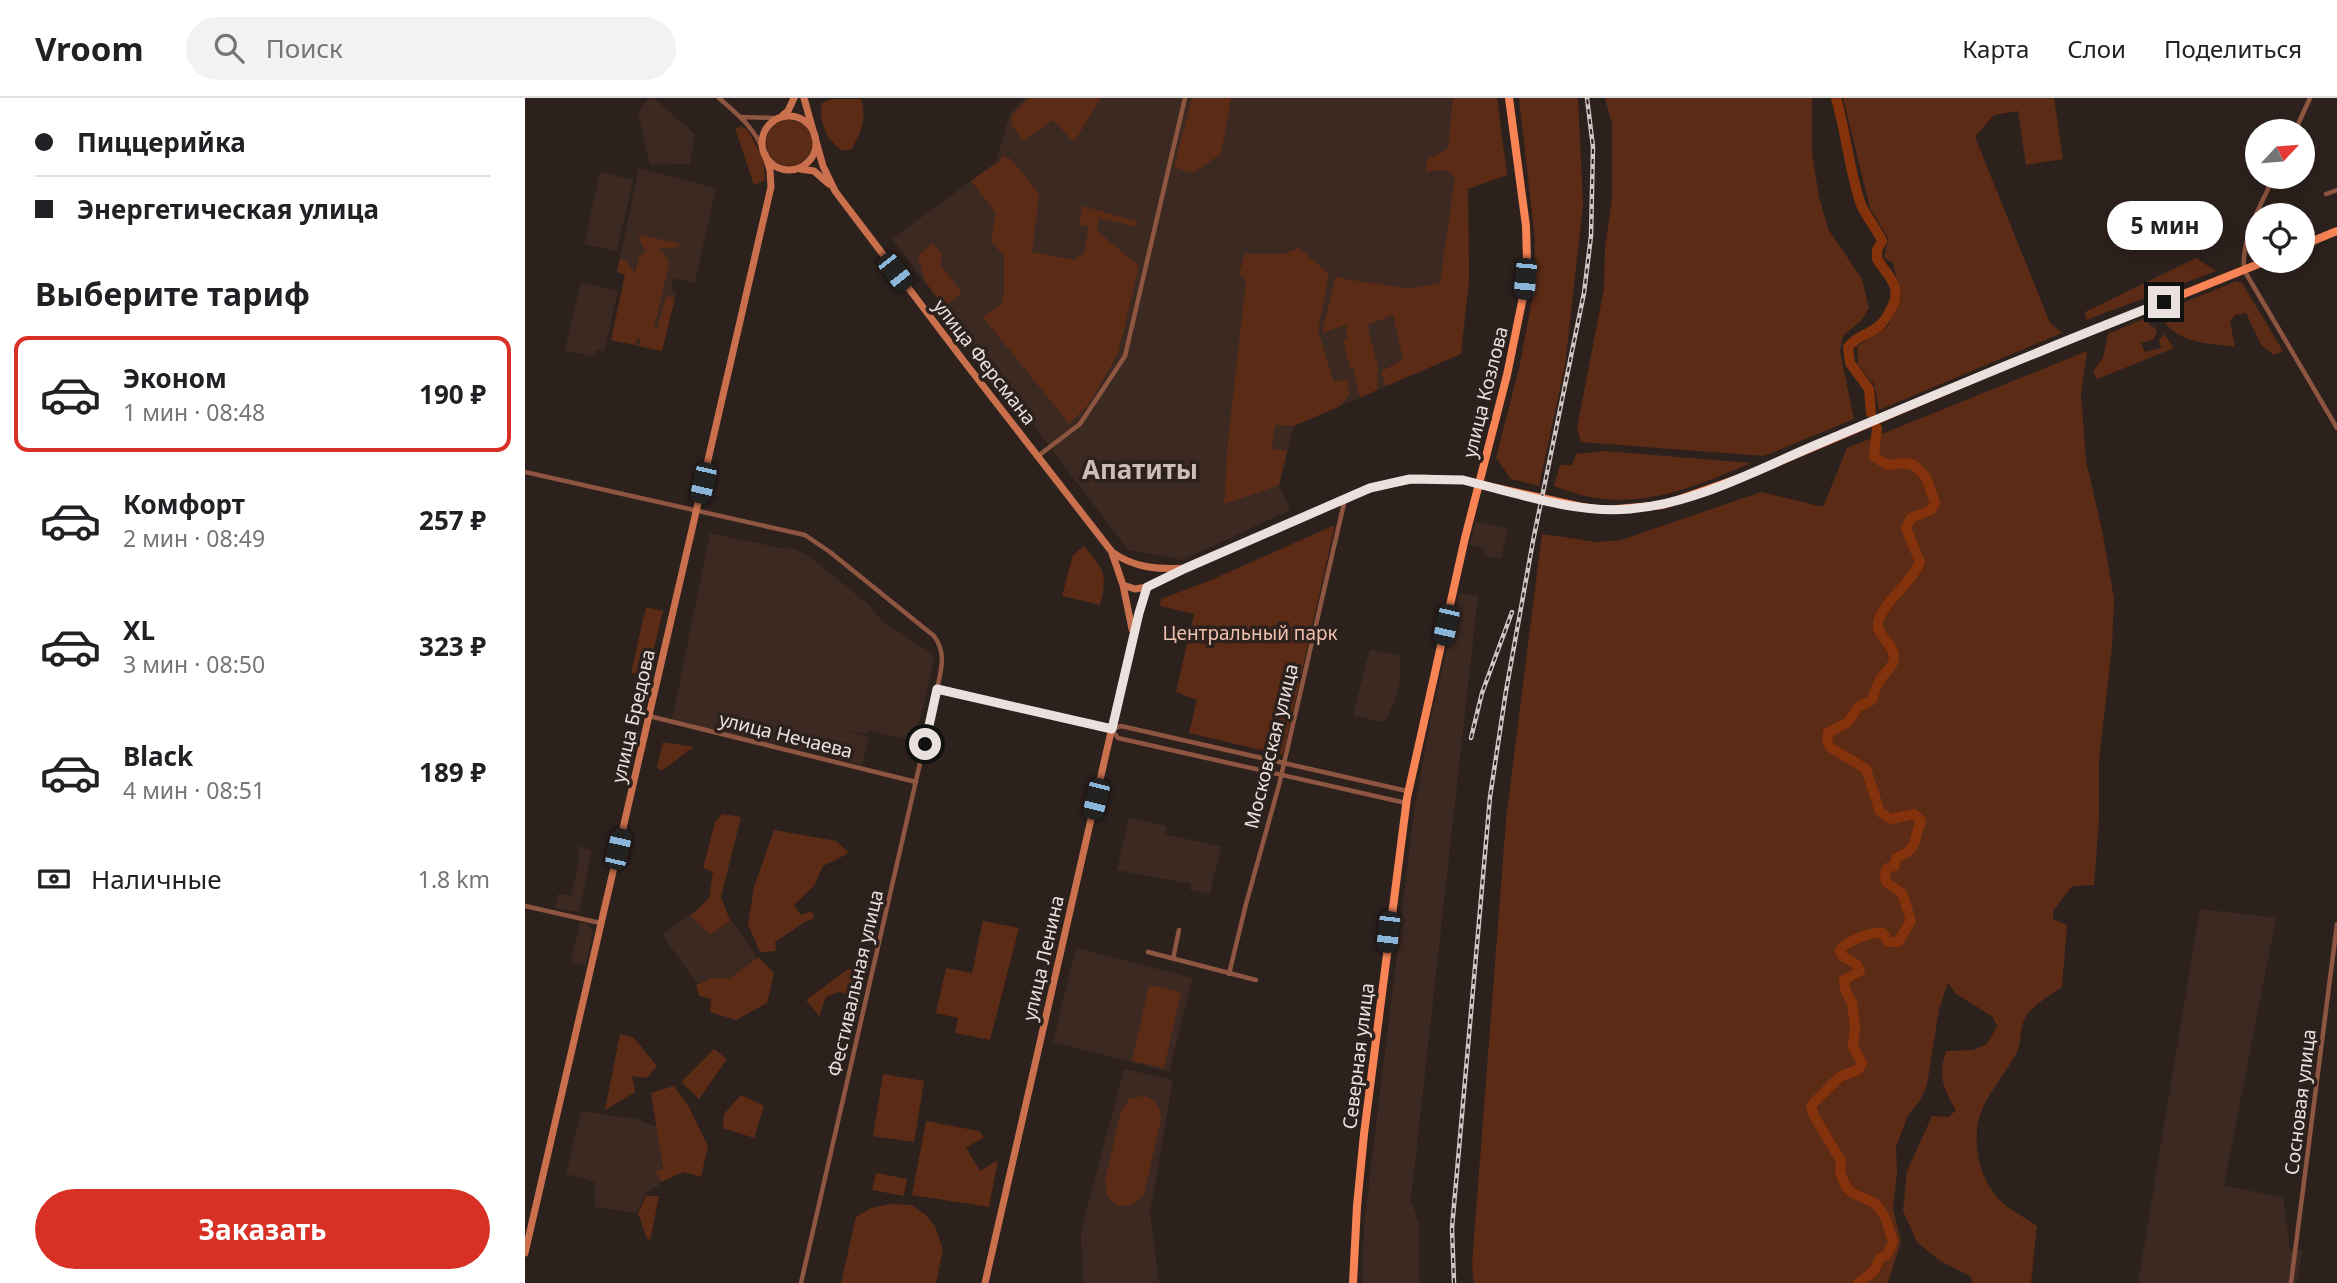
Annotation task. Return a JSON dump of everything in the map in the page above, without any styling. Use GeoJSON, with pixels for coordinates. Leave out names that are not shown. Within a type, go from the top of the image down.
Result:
{"type":"FeatureCollection","features":[{"type":"Feature","properties":{"kind":"main road","name":"улица Козлова"},"geometry":{"type":"LineString","coordinates":[[1478,484],[1507,375],[1524,297],[1527,261],[1524,213],[1509,98]]}},
{"type":"Feature","properties":{"kind":"main road"},"geometry":{"type":"LineString","coordinates":[[2315,240],[2337,231]]}},
{"type":"Feature","properties":{"kind":"main road"},"geometry":{"type":"LineString","coordinates":[[1408,791],[1478,484],[1605,510],[1663,505],[1706,491],[2004,366],[2244,270]]}},
{"type":"Feature","properties":{"kind":"main road","name":"Северная улица"},"geometry":{"type":"LineString","coordinates":[[1353,1283],[1364,1134],[1408,791]]}},
{"type":"Feature","properties":{"kind":"street"},"geometry":{"type":"LineString","coordinates":[[719,98],[756,133],[775,168],[793,170]]}},
{"type":"Feature","properties":{"kind":"street"},"geometry":{"type":"LineString","coordinates":[[771,187],[761,142],[763,131],[788,111],[794,98]]}},
{"type":"Feature","properties":{"kind":"street","name":"улица Ферсмана"},"geometry":{"type":"LineString","coordinates":[[804,98],[823,166],[835,191]]}},
{"type":"Feature","properties":{"kind":"street"},"geometry":{"type":"LineString","coordinates":[[1038,456],[1080,424],[1125,356],[1185,98]]}},
{"type":"Feature","properties":{"kind":"street"},"geometry":{"type":"LineString","coordinates":[[2300,119],[2310,98]]}},
{"type":"Feature","properties":{"kind":"street"},"geometry":{"type":"LineString","coordinates":[[740,117],[797,116],[807,122],[815,136],[814,155],[803,166],[778,177],[771,187]]}},
{"type":"Feature","properties":{"kind":"street","name":"улица Ферсмана"},"geometry":{"type":"LineString","coordinates":[[793,170],[814,171],[835,191],[1112,552],[1122,582]]}},
{"type":"Feature","properties":{"kind":"street","name":"улица Бредова"},"geometry":{"type":"LineString","coordinates":[[525,1253],[771,187]]}},
{"type":"Feature","properties":{"kind":"street"},"geometry":{"type":"LineString","coordinates":[[2268,189],[2254,220],[2243,258],[2244,270],[2337,428]]}},
{"type":"Feature","properties":{"kind":"street"},"geometry":{"type":"LineString","coordinates":[[2326,194],[2337,190]]}},
{"type":"Feature","properties":{"kind":"street"},"geometry":{"type":"LineString","coordinates":[[525,472],[697,511]]}},
{"type":"Feature","properties":{"kind":"street"},"geometry":{"type":"LineString","coordinates":[[1149,587],[1149,572],[1142,567],[1133,564],[1122,572],[1122,582],[1135,589],[1149,587],[1186,568],[1370,488],[1410,479],[1444,479],[1478,484]]}},
{"type":"Feature","properties":{"kind":"street","name":"Московская улица"},"geometry":{"type":"LineString","coordinates":[[1230,974],[1246,904],[1282,775],[1345,498]]}},
{"type":"Feature","properties":{"kind":"street","name":"Фестивальная улица"},"geometry":{"type":"LineString","coordinates":[[697,511],[805,535],[817,542],[915,620],[939,643],[943,656],[801,1283]]}},
{"type":"Feature","properties":{"kind":"street","name":"улица Ферсмана"},"geometry":{"type":"LineString","coordinates":[[1112,552],[1133,564]]}},
{"type":"Feature","properties":{"kind":"street"},"geometry":{"type":"LineString","coordinates":[[1142,567],[1186,568]]}},
{"type":"Feature","properties":{"kind":"street","name":"улица Ленина"},"geometry":{"type":"LineString","coordinates":[[1122,582],[1131,620],[1132,640]]}},
{"type":"Feature","properties":{"kind":"street","name":"улица Ленина"},"geometry":{"type":"LineString","coordinates":[[985,1283],[1132,640],[1149,587]]}},
{"type":"Feature","properties":{"kind":"street"},"geometry":{"type":"LineString","coordinates":[[937,689],[1112,729],[1121,726],[1408,791]]}},
{"type":"Feature","properties":{"kind":"street","name":"улица Нечаева"},"geometry":{"type":"LineString","coordinates":[[649,716],[916,782]]}},
{"type":"Feature","properties":{"kind":"street"},"geometry":{"type":"LineString","coordinates":[[1112,729],[1118,738],[1406,803]]}},
{"type":"Feature","properties":{"kind":"street"},"geometry":{"type":"LineString","coordinates":[[525,906],[601,924]]}},
{"type":"Feature","properties":{"kind":"street","name":"Сосновая улица"},"geometry":{"type":"LineString","coordinates":[[2291,1283],[2337,924]]}},
{"type":"Feature","properties":{"kind":"street"},"geometry":{"type":"LineString","coordinates":[[1173,959],[1179,930]]}},
{"type":"Feature","properties":{"kind":"street"},"geometry":{"type":"LineString","coordinates":[[1148,952],[1257,980]]}},
{"type":"Feature","properties":{"kind":"shaded area"},"geometry":{"type":"Polygon","coordinates":[[[649,98],[653,98],[695,134],[690,164],[650,165],[638,112],[649,98]]]}},
{"type":"Feature","properties":{"kind":"shaded area"},"geometry":{"type":"Polygon","coordinates":[[[1024,98],[1497,98],[1507,175],[1468,189],[1469,280],[1461,354],[1294,426],[1279,485],[1290,510],[1182,560],[1128,550],[892,239],[996,162],[1010,113],[1024,98]]]}},
{"type":"Feature","properties":{"kind":"shaded area"},"geometry":{"type":"Polygon","coordinates":[[[639,168],[716,188],[695,283],[674,278],[671,290],[676,292],[662,351],[611,340],[625,275],[617,272],[639,168]]]}},
{"type":"Feature","properties":{"kind":"shaded area"},"geometry":{"type":"Polygon","coordinates":[[[600,172],[633,180],[617,251],[584,244],[600,172]]]}},
{"type":"Feature","properties":{"kind":"shaded area"},"geometry":{"type":"Polygon","coordinates":[[[581,282],[618,291],[604,351],[596,350],[595,357],[565,350],[581,282]]]}},
{"type":"Feature","properties":{"kind":"shaded area"},"geometry":{"type":"Polygon","coordinates":[[[1475,521],[1508,529],[1501,559],[1484,555],[1485,548],[1470,545],[1475,521]]]}},
{"type":"Feature","properties":{"kind":"shaded area"},"geometry":{"type":"Polygon","coordinates":[[[710,533],[795,549],[810,557],[869,605],[882,621],[935,656],[915,741],[868,731],[866,734],[845,730],[869,737],[862,765],[672,721],[710,533]]]}},
{"type":"Feature","properties":{"kind":"shaded area"},"geometry":{"type":"Polygon","coordinates":[[[1459,593],[1478,596],[1411,1200],[1419,1224],[1419,1283],[1362,1283],[1364,1225],[1415,804],[1459,593]]]}},
{"type":"Feature","properties":{"kind":"shaded area"},"geometry":{"type":"Polygon","coordinates":[[[1370,649],[1400,656],[1400,679],[1395,701],[1385,722],[1353,716],[1370,649]]]}},
{"type":"Feature","properties":{"kind":"shaded area"},"geometry":{"type":"Polygon","coordinates":[[[1129,818],[1167,826],[1165,834],[1221,847],[1210,894],[1190,890],[1191,884],[1117,870],[1129,818]]]}},
{"type":"Feature","properties":{"kind":"shaded area"},"geometry":{"type":"Polygon","coordinates":[[[579,846],[592,850],[579,912],[555,908],[558,894],[571,896],[580,856],[577,854],[579,846]]]}},
{"type":"Feature","properties":{"kind":"shaded area"},"geometry":{"type":"Polygon","coordinates":[[[716,897],[759,960],[708,999],[663,936],[716,897]]]}},
{"type":"Feature","properties":{"kind":"shaded area"},"geometry":{"type":"Polygon","coordinates":[[[2200,909],[2276,918],[2224,1185],[2283,1198],[2290,1250],[2302,1250],[2297,1283],[2138,1283],[2200,909]]]}},
{"type":"Feature","properties":{"kind":"shaded area"},"geometry":{"type":"Polygon","coordinates":[[[580,922],[588,925],[593,932],[586,966],[571,962],[580,922]]]}},
{"type":"Feature","properties":{"kind":"shaded area"},"geometry":{"type":"Polygon","coordinates":[[[1076,948],[1193,978],[1169,1072],[1053,1042],[1076,948]]]}},
{"type":"Feature","properties":{"kind":"shaded area"},"geometry":{"type":"Polygon","coordinates":[[[1124,1069],[1173,1080],[1150,1213],[1159,1283],[1083,1283],[1081,1231],[1124,1069]]]}},
{"type":"Feature","properties":{"kind":"shaded area"},"geometry":{"type":"Polygon","coordinates":[[[581,1111],[636,1119],[661,1128],[665,1150],[659,1185],[646,1193],[636,1213],[595,1207],[595,1182],[566,1174],[581,1111]]]}},
{"type":"Feature","properties":{"kind":"green space"},"geometry":{"type":"Polygon","coordinates":[[[1029,98],[1101,98],[1074,142],[1053,120],[1023,141],[1011,124],[1012,115],[1029,98]]]}},
{"type":"Feature","properties":{"kind":"green space"},"geometry":{"type":"Polygon","coordinates":[[[1192,98],[1231,98],[1221,154],[1193,173],[1174,167],[1192,98]]]}},
{"type":"Feature","properties":{"kind":"green space"},"geometry":{"type":"Polygon","coordinates":[[[1453,98],[1497,98],[1507,175],[1468,189],[1469,280],[1461,354],[1386,386],[1381,372],[1403,359],[1393,315],[1367,325],[1378,367],[1377,390],[1360,398],[1343,340],[1347,339],[1346,325],[1322,333],[1336,276],[1410,289],[1440,283],[1455,177],[1446,170],[1425,172],[1428,159],[1448,149],[1453,98]]]}},
{"type":"Feature","properties":{"kind":"green space"},"geometry":{"type":"Polygon","coordinates":[[[1519,98],[1578,98],[1583,205],[1565,365],[1539,486],[1511,479],[1496,458],[1520,364],[1534,289],[1535,239],[1519,98]]]}},
{"type":"Feature","properties":{"kind":"green space"},"geometry":{"type":"Polygon","coordinates":[[[1605,98],[1812,98],[1812,153],[1819,197],[1828,229],[1862,279],[1869,308],[1861,321],[1843,336],[1840,351],[1854,419],[1764,456],[1581,442],[1577,428],[1604,288],[1605,248],[1612,198],[1612,123],[1605,98]]]}},
{"type":"Feature","properties":{"kind":"green space"},"geometry":{"type":"Polygon","coordinates":[[[1843,98],[2054,98],[2063,159],[2026,165],[2018,111],[1994,115],[1975,137],[2050,323],[2062,333],[1879,410],[1874,384],[1858,365],[1857,346],[1888,326],[1901,297],[1893,263],[1884,258],[1888,238],[1870,208],[1843,98]]]}},
{"type":"Feature","properties":{"kind":"green space"},"geometry":{"type":"Polygon","coordinates":[[[832,99],[861,99],[862,125],[851,150],[841,150],[824,129],[822,103],[832,99]]]}},
{"type":"Feature","properties":{"kind":"green space"},"geometry":{"type":"Polygon","coordinates":[[[789,120],[805,127],[812,143],[805,159],[789,166],[773,159],[766,143],[773,127],[789,120]]]}},
{"type":"Feature","properties":{"kind":"green space"},"geometry":{"type":"Polygon","coordinates":[[[735,128],[747,129],[763,158],[765,180],[754,185],[735,128]]]}},
{"type":"Feature","properties":{"kind":"green space"},"geometry":{"type":"Polygon","coordinates":[[[1003,156],[1011,159],[1039,194],[1032,252],[1074,260],[1084,253],[1089,227],[1079,224],[1083,206],[1138,222],[1137,227],[1099,218],[1097,231],[1139,266],[1118,354],[1088,405],[1069,424],[983,317],[1001,304],[1004,293],[1004,257],[991,240],[996,213],[971,181],[1003,156]]]}},
{"type":"Feature","properties":{"kind":"green space"},"geometry":{"type":"Polygon","coordinates":[[[638,235],[684,244],[657,249],[665,254],[669,264],[654,329],[657,329],[666,296],[675,298],[662,351],[638,346],[642,338],[637,338],[635,345],[611,340],[625,275],[617,272],[620,258],[627,262],[635,273],[639,257],[647,250],[638,235]]]}},
{"type":"Feature","properties":{"kind":"green space"},"geometry":{"type":"Polygon","coordinates":[[[933,243],[942,255],[940,264],[962,293],[944,307],[925,281],[918,256],[933,243]]]}},
{"type":"Feature","properties":{"kind":"green space"},"geometry":{"type":"Polygon","coordinates":[[[1299,248],[1329,274],[1318,331],[1334,382],[1348,379],[1349,394],[1340,406],[1294,426],[1275,425],[1272,449],[1287,451],[1279,485],[1224,504],[1228,441],[1246,281],[1239,273],[1245,254],[1284,254],[1299,248]]]}},
{"type":"Feature","properties":{"kind":"green space"},"geometry":{"type":"Polygon","coordinates":[[[2196,258],[2216,271],[2086,320],[2085,312],[2196,258]]]}},
{"type":"Feature","properties":{"kind":"green space"},"geometry":{"type":"Polygon","coordinates":[[[2237,281],[2242,283],[2283,351],[2274,355],[2261,345],[2246,313],[2235,315],[2230,321],[2235,347],[2191,340],[2181,336],[2165,323],[2160,312],[2237,281]]]}},
{"type":"Feature","properties":{"kind":"green space"},"geometry":{"type":"Polygon","coordinates":[[[2143,319],[2157,330],[2154,339],[2141,343],[2145,352],[2161,348],[2159,340],[2164,334],[2174,348],[2097,379],[2093,371],[2103,358],[2108,334],[2143,319]]]}},
{"type":"Feature","properties":{"kind":"green space"},"geometry":{"type":"Polygon","coordinates":[[[2087,351],[2081,394],[2086,461],[2114,599],[2112,647],[2099,760],[2099,819],[2094,885],[2072,886],[2053,911],[2053,919],[2067,925],[2062,987],[2028,1013],[2022,1027],[2018,1050],[1985,1103],[1977,1127],[1979,1160],[1991,1188],[2005,1205],[2037,1226],[2031,1283],[1973,1283],[1970,1276],[1940,1261],[1917,1242],[1903,1211],[1907,1171],[1932,1116],[1949,1117],[1956,1110],[1943,1082],[1942,1068],[1946,1051],[1973,1050],[1987,1044],[1997,1026],[1993,1017],[1955,993],[1948,983],[1939,1009],[1927,1085],[1919,1102],[1908,1115],[1896,1147],[1897,1173],[1893,1209],[1901,1241],[1888,1283],[1474,1283],[1472,1264],[1506,820],[1542,534],[1597,542],[1621,540],[1761,492],[1823,507],[1847,448],[2087,351]]]}},
{"type":"Feature","properties":{"kind":"green space"},"geometry":{"type":"Polygon","coordinates":[[[1604,451],[1751,463],[1693,486],[1653,497],[1611,500],[1577,494],[1554,486],[1560,465],[1572,465],[1576,454],[1604,451]]]}},
{"type":"Feature","properties":{"kind":"green space","name":"Центральный парк"},"geometry":{"type":"Polygon","coordinates":[[[1335,525],[1283,755],[1189,733],[1197,700],[1176,692],[1194,614],[1160,606],[1161,599],[1335,525]]]}},
{"type":"Feature","properties":{"kind":"green space"},"geometry":{"type":"Polygon","coordinates":[[[1084,546],[1103,573],[1104,586],[1100,605],[1062,596],[1073,555],[1084,546]]]}},
{"type":"Feature","properties":{"kind":"green space"},"geometry":{"type":"Polygon","coordinates":[[[646,607],[663,611],[647,677],[631,673],[646,607]]]}},
{"type":"Feature","properties":{"kind":"green space"},"geometry":{"type":"Polygon","coordinates":[[[663,742],[694,747],[661,771],[657,767],[663,742]]]}},
{"type":"Feature","properties":{"kind":"green space"},"geometry":{"type":"Polygon","coordinates":[[[722,814],[741,817],[721,897],[730,921],[710,935],[691,916],[709,898],[713,872],[703,868],[715,822],[722,814]]]}},
{"type":"Feature","properties":{"kind":"green space"},"geometry":{"type":"Polygon","coordinates":[[[774,830],[836,841],[849,853],[823,866],[814,886],[794,905],[801,915],[812,911],[814,918],[775,942],[776,951],[760,952],[748,924],[754,887],[774,830]]]}},
{"type":"Feature","properties":{"kind":"green space"},"geometry":{"type":"Polygon","coordinates":[[[983,921],[1019,928],[990,1040],[955,1033],[958,1018],[936,1013],[946,968],[972,973],[983,921]]]}},
{"type":"Feature","properties":{"kind":"green space"},"geometry":{"type":"Polygon","coordinates":[[[759,957],[774,973],[767,1003],[736,1020],[710,1012],[711,999],[699,996],[696,985],[712,978],[730,978],[759,957]]]}},
{"type":"Feature","properties":{"kind":"green space"},"geometry":{"type":"Polygon","coordinates":[[[848,969],[859,970],[851,992],[838,992],[826,997],[819,1016],[806,1000],[848,969]]]}},
{"type":"Feature","properties":{"kind":"green space"},"geometry":{"type":"Polygon","coordinates":[[[1149,985],[1181,992],[1164,1068],[1132,1061],[1149,985]]]}},
{"type":"Feature","properties":{"kind":"green space"},"geometry":{"type":"Polygon","coordinates":[[[620,1034],[634,1038],[657,1066],[647,1078],[632,1076],[635,1092],[605,1110],[620,1034]]]}},
{"type":"Feature","properties":{"kind":"green space"},"geometry":{"type":"Polygon","coordinates":[[[714,1049],[727,1059],[699,1099],[681,1082],[714,1049]]]}},
{"type":"Feature","properties":{"kind":"green space"},"geometry":{"type":"Polygon","coordinates":[[[883,1074],[924,1081],[914,1142],[873,1136],[883,1074]]]}},
{"type":"Feature","properties":{"kind":"green space"},"geometry":{"type":"Polygon","coordinates":[[[674,1086],[688,1105],[708,1146],[701,1177],[683,1172],[661,1182],[656,1172],[663,1168],[651,1093],[674,1086]]]}},
{"type":"Feature","properties":{"kind":"green space"},"geometry":{"type":"Polygon","coordinates":[[[741,1095],[764,1106],[754,1138],[723,1128],[724,1114],[741,1095]]]}},
{"type":"Feature","properties":{"kind":"green space"},"geometry":{"type":"Polygon","coordinates":[[[1142,1096],[1156,1104],[1161,1120],[1144,1194],[1133,1205],[1118,1206],[1107,1196],[1105,1181],[1121,1111],[1129,1099],[1142,1096]]]}},
{"type":"Feature","properties":{"kind":"green space"},"geometry":{"type":"Polygon","coordinates":[[[926,1121],[979,1131],[984,1137],[966,1148],[980,1171],[998,1160],[989,1207],[912,1195],[926,1121]]]}},
{"type":"Feature","properties":{"kind":"green space"},"geometry":{"type":"Polygon","coordinates":[[[876,1173],[907,1179],[904,1196],[872,1190],[876,1173]]]}},
{"type":"Feature","properties":{"kind":"green space"},"geometry":{"type":"Polygon","coordinates":[[[646,1196],[659,1196],[650,1241],[638,1213],[646,1196]]]}},
{"type":"Feature","properties":{"kind":"green space"},"geometry":{"type":"Polygon","coordinates":[[[891,1204],[911,1205],[925,1214],[935,1226],[943,1250],[936,1283],[841,1283],[856,1217],[871,1208],[891,1204]]]}},
{"type":"Feature","properties":{"kind":"waterway"},"geometry":{"type":"LineString","coordinates":[[1836,98],[1860,202],[1882,241],[1877,250],[1877,259],[1896,293],[1892,307],[1882,323],[1848,347],[1850,363],[1869,389],[1871,413]]}},
{"type":"Feature","properties":{"kind":"waterway"},"geometry":{"type":"LineString","coordinates":[[1858,1283],[1874,1271],[1880,1258],[1887,1255],[1893,1242],[1885,1217],[1879,1208],[1846,1187],[1840,1172],[1841,1161],[1814,1116],[1811,1106],[1841,1076],[1858,1070],[1862,1063],[1853,1047],[1855,1026],[1852,1003],[1844,980],[1860,971],[1856,964],[1842,956],[1840,950],[1854,940],[1873,934],[1883,933],[1888,942],[1898,942],[1911,921],[1902,893],[1886,882],[1885,874],[1887,868],[1895,866],[1896,858],[1912,847],[1921,821],[1914,814],[1891,819],[1880,812],[1866,769],[1831,748],[1827,742],[1828,733],[1848,722],[1858,707],[1872,700],[1879,682],[1892,664],[1893,652],[1879,630],[1879,619],[1920,562],[1906,528],[1911,518],[1931,510],[1935,503],[1926,477],[1914,465],[1888,465],[1874,457],[1877,428]]}},
{"type":"Feature","properties":{"kind":"railway"},"geometry":{"type":"LineString","coordinates":[[1454,1283],[1452,1228],[1490,797],[1533,541],[1584,293],[1591,236],[1593,147],[1587,98]]}},
{"type":"Feature","properties":{"kind":"railway"},"geometry":{"type":"LineString","coordinates":[[1471,738],[1482,693],[1512,612]]}},
{"type":"Feature","properties":{"kind":"district","name":"Апатиты"},"geometry":{"type":"Point","coordinates":[1140,470]}},
{"type":"Feature","properties":{"kind":"route"},"geometry":{"type":"LineString","coordinates":[[925,744],[937,689],[1112,729],[1147,587],[1370,488],[1410,479],[1463,480],[1605,510],[1663,505],[1748,475],[1821,442],[2164,302]]}}]}
